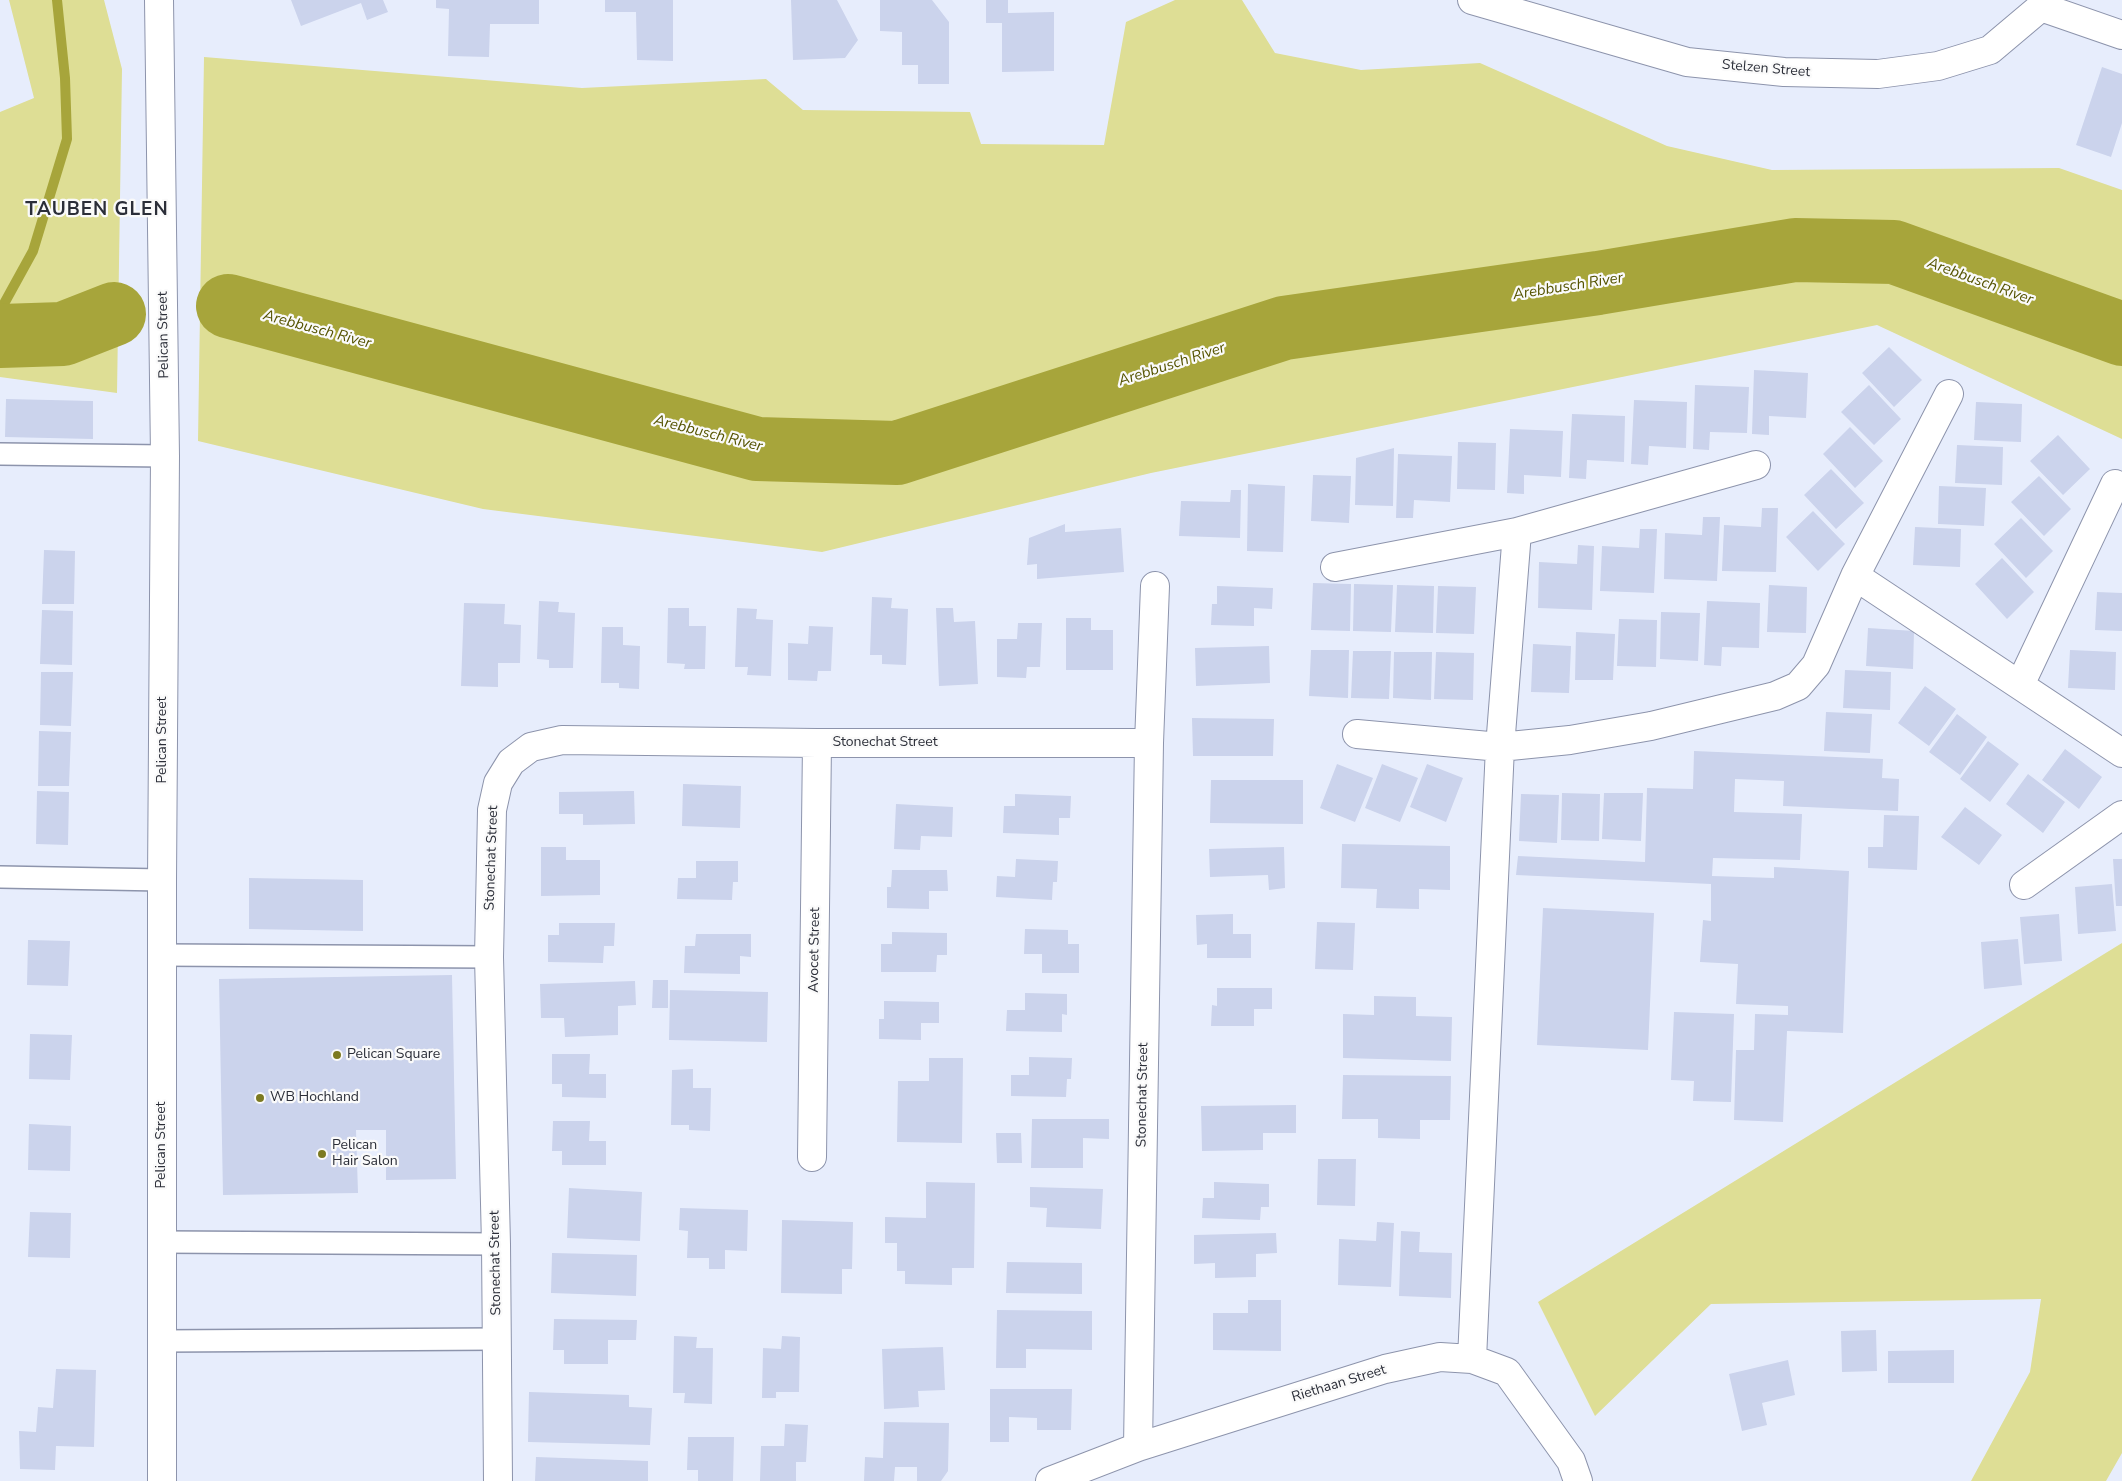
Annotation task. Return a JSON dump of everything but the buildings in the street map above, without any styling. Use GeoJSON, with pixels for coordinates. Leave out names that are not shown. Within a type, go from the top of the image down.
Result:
{"type":"FeatureCollection","features":[{"type":"Feature","properties":{"kind":"street","name":"Pelican Street"},"geometry":{"type":"LineString","coordinates":[[159,0],[165,456],[162,880],[162,1481]]}},
{"type":"Feature","properties":{"kind":"street","name":"Stelzen Street"},"geometry":{"type":"LineString","coordinates":[[1472,0],[1687,62],[1784,72],[1878,74],[1938,66],[1990,50],[2043,4]]}},
{"type":"Feature","properties":{"kind":"street"},"geometry":{"type":"LineString","coordinates":[[2043,4],[2122,36]]}},
{"type":"Feature","properties":{"kind":"street"},"geometry":{"type":"LineString","coordinates":[[1357,734],[1500,746],[1570,740],[1651,726],[1775,696],[1798,686],[1816,665],[1855,576],[1948,394]]}},
{"type":"Feature","properties":{"kind":"street"},"geometry":{"type":"LineString","coordinates":[[1335,567],[1516,532],[1756,465]]}},
{"type":"Feature","properties":{"kind":"street"},"geometry":{"type":"LineString","coordinates":[[2020,685],[2114,484]]}},
{"type":"Feature","properties":{"kind":"street"},"geometry":{"type":"LineString","coordinates":[[1472,1359],[1500,746],[1516,532]]}},
{"type":"Feature","properties":{"kind":"street"},"geometry":{"type":"LineString","coordinates":[[1855,576],[2122,753]]}},
{"type":"Feature","properties":{"kind":"street","name":"Stonechat Street"},"geometry":{"type":"LineString","coordinates":[[1138,1447],[1149,744],[1155,586]]}},
{"type":"Feature","properties":{"kind":"street","name":"Stonechat Street"},"geometry":{"type":"LineString","coordinates":[[498,1481],[496,1244],[489,957],[492,810],[498,783],[511,762],[531,748],[562,740],[1149,744]]}},
{"type":"Feature","properties":{"kind":"street","name":"Avocet Street"},"geometry":{"type":"LineString","coordinates":[[812,1157],[818,743]]}},
{"type":"Feature","properties":{"kind":"street"},"geometry":{"type":"LineString","coordinates":[[2024,885],[2122,815]]}},
{"type":"Feature","properties":{"kind":"street","name":"Riethaan Street"},"geometry":{"type":"LineString","coordinates":[[1050,1481],[1138,1447],[1385,1369],[1440,1357],[1472,1359],[1507,1372],[1571,1461],[1578,1481]]}},
{"type":"Feature","properties":{"kind":"lane"},"geometry":{"type":"LineString","coordinates":[[0,454],[165,456]]}},
{"type":"Feature","properties":{"kind":"lane"},"geometry":{"type":"LineString","coordinates":[[0,876],[162,880]]}},
{"type":"Feature","properties":{"kind":"lane"},"geometry":{"type":"LineString","coordinates":[[162,955],[489,957]]}},
{"type":"Feature","properties":{"kind":"lane"},"geometry":{"type":"LineString","coordinates":[[162,1242],[496,1244]]}},
{"type":"Feature","properties":{"kind":"lane"},"geometry":{"type":"LineString","coordinates":[[162,1341],[497,1339]]}},
{"type":"Feature","properties":{"kind":"green space"},"geometry":{"type":"Polygon","coordinates":[[[9,0],[104,0],[122,69],[117,393],[0,377],[0,112],[34,98],[9,0]]]}},
{"type":"Feature","properties":{"kind":"green space"},"geometry":{"type":"Polygon","coordinates":[[[1175,0],[1242,0],[1275,53],[1361,70],[1480,63],[1667,146],[1772,170],[2059,168],[2122,190],[2122,439],[1877,325],[1151,473],[822,552],[483,509],[198,441],[204,57],[582,88],[766,79],[803,110],[970,112],[981,144],[1104,145],[1126,22],[1175,0]]]}},
{"type":"Feature","properties":{"kind":"green space"},"geometry":{"type":"Polygon","coordinates":[[[2122,943],[2122,1453],[2106,1481],[1971,1481],[2030,1372],[2041,1299],[1711,1304],[1595,1416],[1538,1302],[2122,943]]]}},
{"type":"Feature","properties":{"kind":"waterway"},"geometry":{"type":"LineString","coordinates":[[0,311],[33,251],[67,139],[65,78],[57,0]]}},
{"type":"Feature","properties":{"kind":"waterway","name":"Arebbusch River"},"geometry":{"type":"LineString","coordinates":[[228,306],[757,449],[897,453],[1284,328],[1598,283],[1795,250],[1894,252],[2122,334]]}},
{"type":"Feature","properties":{"kind":"waterway","name":"Arebbusch River"},"geometry":{"type":"LineString","coordinates":[[0,336],[63,334],[114,314]]}},
{"type":"Feature","properties":{"kind":"place","name":"Pelican Square"},"geometry":{"type":"Point","coordinates":[337,1055]}},
{"type":"Feature","properties":{"kind":"place","name":"WB Hochland"},"geometry":{"type":"Point","coordinates":[260,1098]}},
{"type":"Feature","properties":{"kind":"place","name":"Pelican Hair Salon"},"geometry":{"type":"Point","coordinates":[322,1154]}},
{"type":"Feature","properties":{"kind":"district","name":"TAUBEN GLEN"},"geometry":{"type":"Point","coordinates":[97,210]}}]}
